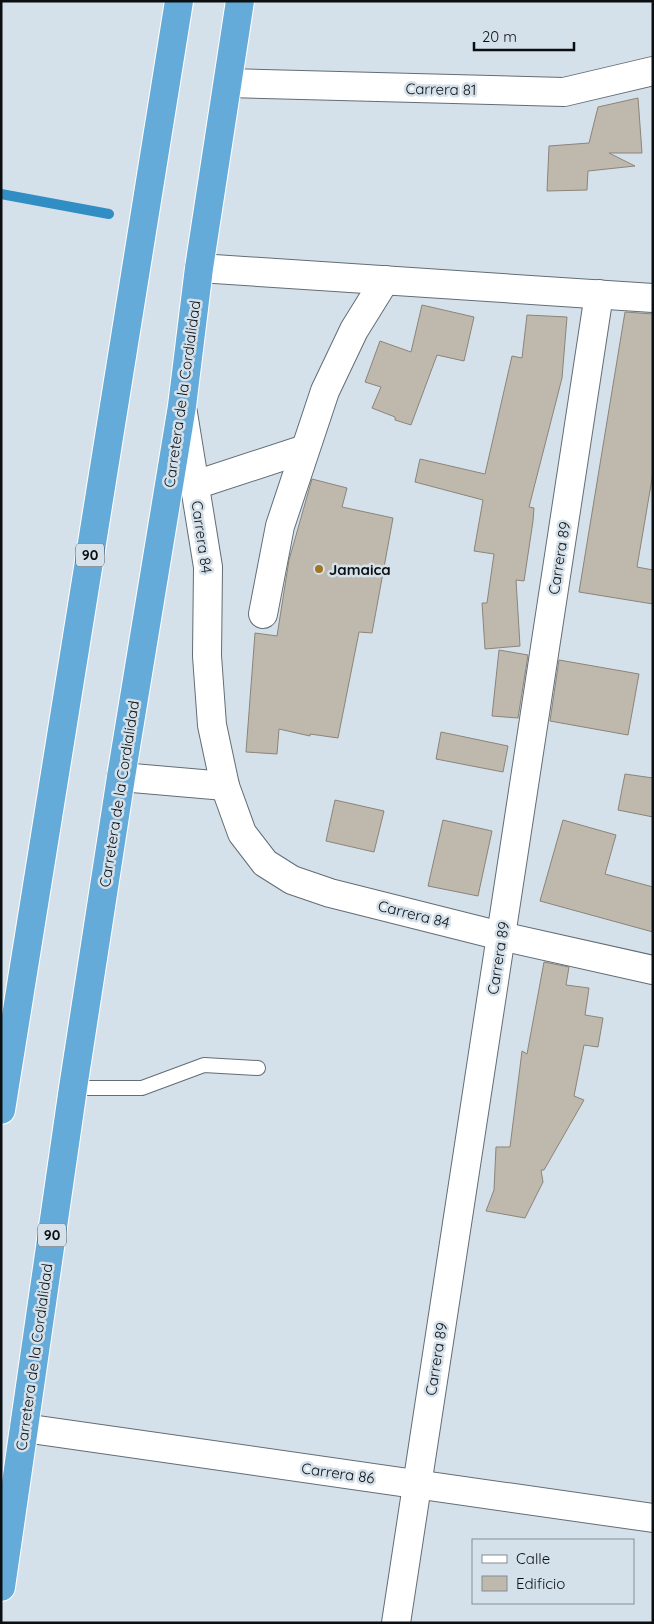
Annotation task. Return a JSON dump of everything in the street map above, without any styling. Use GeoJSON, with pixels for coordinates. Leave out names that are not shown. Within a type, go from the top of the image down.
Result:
{"type":"FeatureCollection","features":[{"type":"Feature","properties":{"kind":"highway","name":"90"},"geometry":{"type":"LineString","coordinates":[[1,1110],[179,1]]}},
{"type":"Feature","properties":{"kind":"highway","name":"Carretera de la Cordialidad"},"geometry":{"type":"LineString","coordinates":[[1,1587],[121,777],[182,406],[199,268],[240,1]]}},
{"type":"Feature","properties":{"kind":"street","name":"Carrera 81"},"geometry":{"type":"LineString","coordinates":[[228,84],[564,92],[653,71]]}},
{"type":"Feature","properties":{"kind":"street"},"geometry":{"type":"LineString","coordinates":[[199,268],[653,298]]}},
{"type":"Feature","properties":{"kind":"street"},"geometry":{"type":"LineString","coordinates":[[262,614],[280,526],[325,390],[354,330],[385,280]]}},
{"type":"Feature","properties":{"kind":"street","name":"Carrera 89"},"geometry":{"type":"LineString","coordinates":[[396,1623],[599,294]]}},
{"type":"Feature","properties":{"kind":"street","name":"Carrera 84"},"geometry":{"type":"LineString","coordinates":[[182,406],[208,567],[207,656],[212,725],[225,786],[242,833],[265,863],[292,880],[330,893],[501,936],[653,970]]}},
{"type":"Feature","properties":{"kind":"street"},"geometry":{"type":"LineString","coordinates":[[195,484],[305,450]]}},
{"type":"Feature","properties":{"kind":"street"},"geometry":{"type":"LineString","coordinates":[[121,777],[225,786]]}},
{"type":"Feature","properties":{"kind":"street","name":"Carrera 86"},"geometry":{"type":"LineString","coordinates":[[24,1428],[653,1518]]}},
{"type":"Feature","properties":{"kind":"lane"},"geometry":{"type":"LineString","coordinates":[[74,1088],[142,1088],[204,1065],[258,1068]]}},
{"type":"Feature","properties":{"kind":"building"},"geometry":{"type":"Polygon","coordinates":[[[638,98],[642,153],[609,153],[635,166],[588,171],[587,190],[547,191],[549,146],[589,143],[598,107],[638,98]]]}},
{"type":"Feature","properties":{"kind":"building"},"geometry":{"type":"Polygon","coordinates":[[[422,305],[474,317],[464,361],[437,355],[411,425],[395,420],[395,417],[372,408],[381,387],[365,382],[380,341],[411,352],[422,305]]]}},
{"type":"Feature","properties":{"kind":"building"},"geometry":{"type":"Polygon","coordinates":[[[625,312],[653,314],[653,473],[637,567],[653,570],[653,604],[579,592],[625,312]]]}},
{"type":"Feature","properties":{"kind":"building"},"geometry":{"type":"Polygon","coordinates":[[[527,315],[567,317],[562,378],[529,507],[534,508],[524,581],[516,580],[520,646],[485,649],[482,603],[487,603],[494,554],[474,551],[483,500],[415,482],[420,459],[485,474],[512,356],[522,358],[527,315]]]}},
{"type":"Feature","properties":{"kind":"building"},"geometry":{"type":"Polygon","coordinates":[[[312,479],[347,488],[342,507],[393,518],[372,633],[359,632],[338,738],[310,734],[310,736],[279,729],[277,754],[246,752],[255,633],[277,636],[289,560],[312,479]]]}},
{"type":"Feature","properties":{"kind":"building"},"geometry":{"type":"Polygon","coordinates":[[[499,650],[528,655],[518,718],[492,716],[499,650]]]}},
{"type":"Feature","properties":{"kind":"building"},"geometry":{"type":"Polygon","coordinates":[[[559,660],[639,674],[628,735],[550,721],[559,660]]]}},
{"type":"Feature","properties":{"kind":"building"},"geometry":{"type":"Polygon","coordinates":[[[441,732],[508,746],[503,772],[436,759],[441,732]]]}},
{"type":"Feature","properties":{"kind":"building"},"geometry":{"type":"Polygon","coordinates":[[[625,774],[653,778],[653,817],[618,810],[625,774]]]}},
{"type":"Feature","properties":{"kind":"building"},"geometry":{"type":"Polygon","coordinates":[[[335,800],[384,811],[374,852],[326,841],[335,800]]]}},
{"type":"Feature","properties":{"kind":"building"},"geometry":{"type":"Polygon","coordinates":[[[443,820],[492,831],[478,896],[428,886],[443,820]]]}},
{"type":"Feature","properties":{"kind":"building"},"geometry":{"type":"Polygon","coordinates":[[[563,820],[616,835],[605,874],[653,887],[653,932],[540,901],[563,820]]]}},
{"type":"Feature","properties":{"kind":"building"},"geometry":{"type":"Polygon","coordinates":[[[544,962],[569,967],[566,985],[589,988],[585,1015],[603,1018],[598,1047],[584,1045],[574,1096],[584,1100],[544,1170],[541,1170],[543,1182],[525,1218],[486,1211],[494,1190],[496,1147],[510,1147],[522,1051],[527,1054],[544,962]]]}},
{"type":"Feature","properties":{"kind":"waterway"},"geometry":{"type":"LineString","coordinates":[[1,194],[109,214]]}},
{"type":"Feature","properties":{"kind":"place","name":"Jamaica"},"geometry":{"type":"Point","coordinates":[319,569]}}]}
